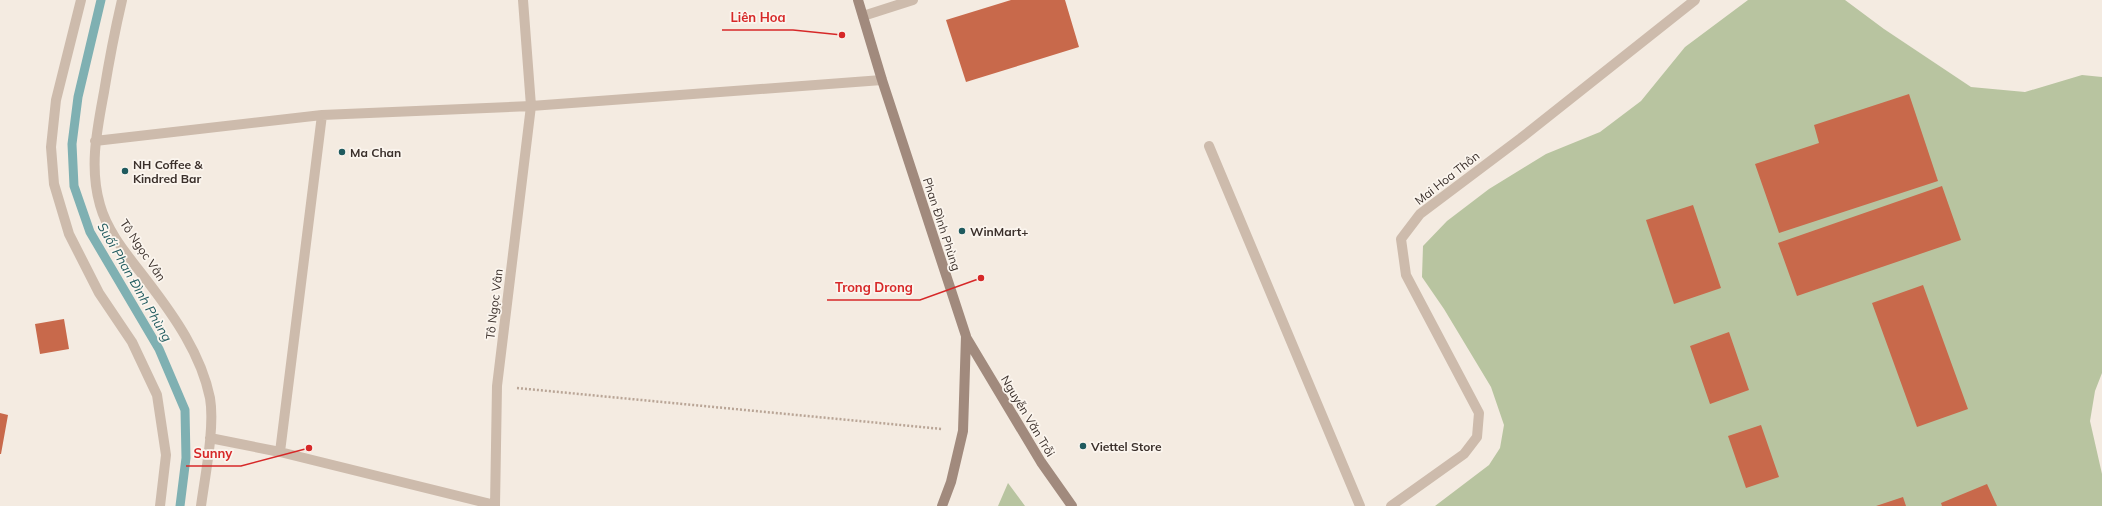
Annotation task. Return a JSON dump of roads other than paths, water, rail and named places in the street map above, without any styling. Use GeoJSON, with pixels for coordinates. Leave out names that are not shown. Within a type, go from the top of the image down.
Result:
{"type":"FeatureCollection","features":[{"type":"Feature","properties":{"kind":"main road","name":"Phan Đình Phùng"},"geometry":{"type":"LineString","coordinates":[[858,0],[882,80],[966,336],[963,431],[951,482],[942,506]]}},
{"type":"Feature","properties":{"kind":"main road","name":"Nguyễn Văn Trỗi"},"geometry":{"type":"LineString","coordinates":[[966,336],[1041,462],[1072,506]]}},
{"type":"Feature","properties":{"kind":"street"},"geometry":{"type":"LineString","coordinates":[[82,0],[56,100],[51,147],[54,184],[69,234],[99,293],[132,342],[157,394],[166,455],[160,506]]}},
{"type":"Feature","properties":{"kind":"street","name":"Tô Ngọc Vân"},"geometry":{"type":"LineString","coordinates":[[122,0],[113,38],[95,141],[94,174],[100,206],[116,238],[184,333],[200,368],[210,398],[210,438],[201,506]]}},
{"type":"Feature","properties":{"kind":"street","name":"Tô Ngọc Vân"},"geometry":{"type":"LineString","coordinates":[[495,505],[497,386],[532,106],[523,0]]}},
{"type":"Feature","properties":{"kind":"street"},"geometry":{"type":"LineString","coordinates":[[863,16],[913,0]]}},
{"type":"Feature","properties":{"kind":"street","name":"Mai Hoa Thôn"},"geometry":{"type":"LineString","coordinates":[[1391,506],[1464,454],[1477,437],[1479,413],[1406,275],[1401,239],[1420,214],[1521,138],[1695,0]]}},
{"type":"Feature","properties":{"kind":"street"},"geometry":{"type":"LineString","coordinates":[[95,141],[322,116],[532,106],[882,80]]}},
{"type":"Feature","properties":{"kind":"street"},"geometry":{"type":"LineString","coordinates":[[280,452],[322,116]]}},
{"type":"Feature","properties":{"kind":"street"},"geometry":{"type":"LineString","coordinates":[[1209,146],[1360,506]]}},
{"type":"Feature","properties":{"kind":"street"},"geometry":{"type":"LineString","coordinates":[[210,438],[280,452],[495,505]]}},
{"type":"Feature","properties":{"kind":"waterway","name":"Suối Phan Đình Phùng"},"geometry":{"type":"LineString","coordinates":[[101,0],[78,97],[72,144],[74,186],[90,232],[159,349],[185,410],[186,458],[180,506]]}},
{"type":"Feature","properties":{"kind":"place","name":"Liên Hoa"},"geometry":{"type":"Point","coordinates":[842,35]}},
{"type":"Feature","properties":{"kind":"place","name":"Ma Chan"},"geometry":{"type":"Point","coordinates":[342,152]}},
{"type":"Feature","properties":{"kind":"place","name":"NH Coffee & Kindred Bar"},"geometry":{"type":"Point","coordinates":[125,171]}},
{"type":"Feature","properties":{"kind":"place","name":"WinMart+"},"geometry":{"type":"Point","coordinates":[962,231]}},
{"type":"Feature","properties":{"kind":"place","name":"Trong Drong"},"geometry":{"type":"Point","coordinates":[981,278]}},
{"type":"Feature","properties":{"kind":"place","name":"Viettel Store"},"geometry":{"type":"Point","coordinates":[1083,446]}},
{"type":"Feature","properties":{"kind":"place","name":"Sunny"},"geometry":{"type":"Point","coordinates":[309,448]}}]}
